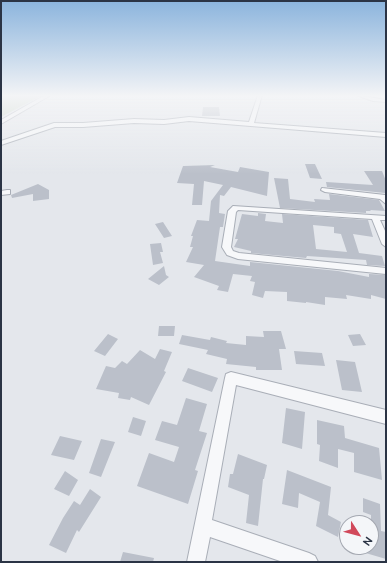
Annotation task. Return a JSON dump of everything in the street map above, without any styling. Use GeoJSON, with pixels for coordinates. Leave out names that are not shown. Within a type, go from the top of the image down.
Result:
{"type":"FeatureCollection","features":[{"type":"Feature","properties":{"kind":"street"},"geometry":{"type":"LineString","coordinates":[[1,143],[54,125],[83,125],[131,121]]}},
{"type":"Feature","properties":{"kind":"street"},"geometry":{"type":"LineString","coordinates":[[142,121],[170,121]]}},
{"type":"Feature","properties":{"kind":"street"},"geometry":{"type":"LineString","coordinates":[[232,121],[386,135]]}},
{"type":"Feature","properties":{"kind":"street"},"geometry":{"type":"LineString","coordinates":[[325,190],[382,197],[386,202]]}},
{"type":"Feature","properties":{"kind":"street"},"geometry":{"type":"LineString","coordinates":[[386,218],[236,208],[232,211],[226,247],[230,253],[238,256],[386,271]]}},
{"type":"Feature","properties":{"kind":"street"},"geometry":{"type":"LineString","coordinates":[[375,217],[386,244]]}},
{"type":"Feature","properties":{"kind":"street"},"geometry":{"type":"LineString","coordinates":[[196,562],[231,378],[386,417]]}},
{"type":"Feature","properties":{"kind":"street"},"geometry":{"type":"LineString","coordinates":[[204,526],[309,562]]}},
{"type":"Feature","properties":{"kind":"building"},"geometry":{"type":"Polygon","coordinates":[[[305,164],[315,164],[322,179],[310,178],[305,164]]]}},
{"type":"Feature","properties":{"kind":"building"},"geometry":{"type":"Polygon","coordinates":[[[215,165],[210,167],[238,172],[240,167],[269,172],[267,196],[231,187],[224,196],[220,195],[219,213],[225,214],[223,227],[220,227],[215,261],[250,266],[250,262],[338,271],[369,277],[369,274],[386,275],[386,299],[371,295],[371,299],[346,295],[347,299],[325,297],[325,305],[287,301],[287,292],[265,291],[263,298],[252,295],[255,282],[250,281],[252,276],[233,274],[228,292],[217,290],[219,286],[194,277],[204,265],[186,262],[193,247],[190,247],[193,236],[191,236],[197,220],[209,221],[211,201],[223,185],[204,181],[202,205],[192,205],[194,184],[177,183],[183,166],[215,165]]]}},
{"type":"Feature","properties":{"kind":"building"},"geometry":{"type":"Polygon","coordinates":[[[364,171],[382,171],[386,181],[385,193],[327,187],[326,182],[373,185],[364,171]]]}},
{"type":"Feature","properties":{"kind":"building"},"geometry":{"type":"Polygon","coordinates":[[[274,178],[288,179],[290,199],[315,202],[314,199],[330,200],[329,194],[379,200],[385,211],[370,210],[371,211],[366,211],[366,213],[280,208],[274,178]]]}},
{"type":"Feature","properties":{"kind":"building"},"geometry":{"type":"Polygon","coordinates":[[[38,184],[49,190],[49,199],[33,201],[33,194],[12,198],[11,195],[38,184]]]}},
{"type":"Feature","properties":{"kind":"building"},"geometry":{"type":"Polygon","coordinates":[[[258,213],[266,214],[265,221],[283,223],[282,214],[368,220],[373,237],[353,234],[359,253],[382,256],[385,266],[367,265],[366,260],[307,256],[306,258],[251,253],[251,251],[234,247],[238,239],[235,239],[242,214],[258,216],[258,213]],[[313,225],[316,249],[347,252],[341,234],[334,233],[334,227],[313,225]]]}},
{"type":"Feature","properties":{"kind":"building"},"geometry":{"type":"Polygon","coordinates":[[[163,222],[172,236],[164,238],[155,224],[163,222]]]}},
{"type":"Feature","properties":{"kind":"building"},"geometry":{"type":"Polygon","coordinates":[[[161,243],[163,252],[160,252],[163,263],[153,265],[150,244],[161,243]]]}},
{"type":"Feature","properties":{"kind":"building"},"geometry":{"type":"Polygon","coordinates":[[[164,266],[166,275],[169,277],[159,285],[148,279],[164,266]]]}},
{"type":"Feature","properties":{"kind":"building"},"geometry":{"type":"Polygon","coordinates":[[[159,326],[175,326],[174,336],[158,336],[159,326]]]}},
{"type":"Feature","properties":{"kind":"building"},"geometry":{"type":"Polygon","coordinates":[[[263,331],[281,331],[286,349],[279,349],[282,370],[256,370],[256,367],[226,364],[227,359],[206,354],[208,350],[179,344],[182,335],[210,340],[211,337],[227,341],[226,343],[246,345],[246,336],[264,337],[263,331]]]}},
{"type":"Feature","properties":{"kind":"building"},"geometry":{"type":"Polygon","coordinates":[[[108,334],[118,339],[105,356],[94,351],[108,334]]]}},
{"type":"Feature","properties":{"kind":"building"},"geometry":{"type":"Polygon","coordinates":[[[360,334],[366,345],[353,346],[348,335],[360,334]]]}},
{"type":"Feature","properties":{"kind":"building"},"geometry":{"type":"Polygon","coordinates":[[[160,349],[172,352],[164,371],[166,372],[149,405],[131,397],[130,400],[118,398],[119,393],[96,389],[106,366],[115,368],[122,361],[127,364],[140,350],[155,359],[160,349]]]}},
{"type":"Feature","properties":{"kind":"building"},"geometry":{"type":"Polygon","coordinates":[[[294,351],[322,353],[325,366],[296,364],[294,351]]]}},
{"type":"Feature","properties":{"kind":"building"},"geometry":{"type":"Polygon","coordinates":[[[336,360],[355,362],[362,392],[342,390],[336,360]]]}},
{"type":"Feature","properties":{"kind":"building"},"geometry":{"type":"Polygon","coordinates":[[[188,368],[218,378],[212,392],[182,381],[188,368]]]}},
{"type":"Feature","properties":{"kind":"building"},"geometry":{"type":"Polygon","coordinates":[[[186,398],[207,404],[199,431],[207,433],[195,470],[198,471],[188,504],[137,486],[149,453],[174,462],[179,447],[155,440],[162,421],[177,425],[186,398]]]}},
{"type":"Feature","properties":{"kind":"building"},"geometry":{"type":"Polygon","coordinates":[[[286,408],[305,412],[302,449],[282,443],[286,408]]]}},
{"type":"Feature","properties":{"kind":"building"},"geometry":{"type":"Polygon","coordinates":[[[133,417],[146,421],[141,436],[128,432],[133,417]]]}},
{"type":"Feature","properties":{"kind":"building"},"geometry":{"type":"Polygon","coordinates":[[[317,420],[344,426],[345,438],[379,448],[382,480],[354,472],[354,453],[338,449],[338,468],[319,461],[320,445],[317,444],[317,420]]]}},
{"type":"Feature","properties":{"kind":"building"},"geometry":{"type":"Polygon","coordinates":[[[60,436],[82,441],[74,460],[51,455],[60,436]]]}},
{"type":"Feature","properties":{"kind":"building"},"geometry":{"type":"Polygon","coordinates":[[[101,439],[115,442],[101,477],[89,473],[101,439]]]}},
{"type":"Feature","properties":{"kind":"building"},"geometry":{"type":"Polygon","coordinates":[[[238,454],[267,465],[263,479],[258,526],[246,523],[249,495],[228,487],[230,474],[233,474],[238,454]]]}},
{"type":"Feature","properties":{"kind":"building"},"geometry":{"type":"Polygon","coordinates":[[[287,470],[331,487],[328,515],[339,521],[338,537],[316,526],[320,502],[299,493],[298,508],[282,504],[287,470]]]}},
{"type":"Feature","properties":{"kind":"building"},"geometry":{"type":"Polygon","coordinates":[[[65,471],[78,480],[69,496],[54,489],[65,471]]]}},
{"type":"Feature","properties":{"kind":"building"},"geometry":{"type":"Polygon","coordinates":[[[90,489],[101,497],[79,532],[77,530],[66,553],[49,545],[74,501],[80,505],[90,489]]]}},
{"type":"Feature","properties":{"kind":"building"},"geometry":{"type":"Polygon","coordinates":[[[363,498],[380,504],[381,531],[386,532],[386,559],[372,555],[379,555],[379,515],[371,515],[363,512],[363,498]]]}},
{"type":"Feature","properties":{"kind":"building"},"geometry":{"type":"Polygon","coordinates":[[[123,552],[154,558],[153,562],[120,562],[123,552]]]}}]}
